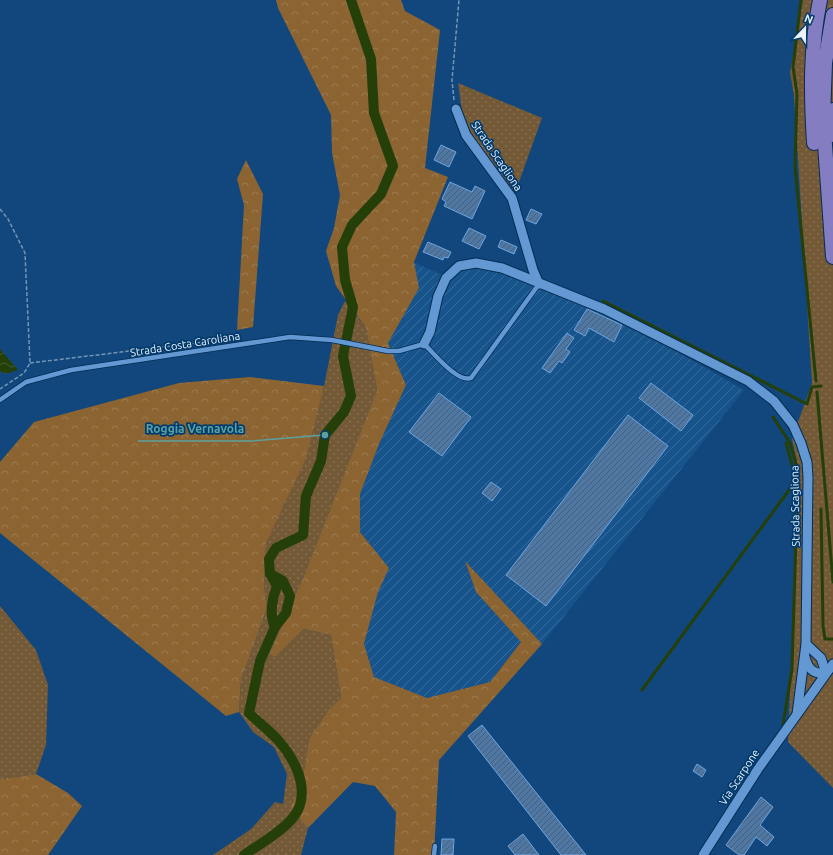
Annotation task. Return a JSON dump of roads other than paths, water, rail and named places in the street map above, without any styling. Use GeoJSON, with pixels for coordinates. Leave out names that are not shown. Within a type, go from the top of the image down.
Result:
{"type":"FeatureCollection","features":[{"type":"Feature","properties":{"kind":"main road"},"geometry":{"type":"LineString","coordinates":[[820,0],[812,47],[811,99],[818,173],[830,217]]}},
{"type":"Feature","properties":{"kind":"main road"},"geometry":{"type":"LineString","coordinates":[[833,15],[825,62],[823,92],[824,144],[833,257]]}},
{"type":"Feature","properties":{"kind":"main road"},"geometry":{"type":"LineString","coordinates":[[830,217],[833,110]]}},
{"type":"Feature","properties":{"kind":"street","name":"Strada Scagliona"},"geometry":{"type":"LineString","coordinates":[[456,109],[466,135],[512,198],[533,270],[539,284]]}},
{"type":"Feature","properties":{"kind":"street","name":"Strada Scagliona"},"geometry":{"type":"LineString","coordinates":[[424,344],[430,332],[442,287],[446,278],[459,266],[476,263],[502,268],[604,309],[748,381],[774,401],[784,412],[801,442],[807,462],[806,644],[797,714]]}},
{"type":"Feature","properties":{"kind":"street"},"geometry":{"type":"LineString","coordinates":[[805,656],[808,667],[812,671],[817,674],[826,673],[821,658],[806,644]]}},
{"type":"Feature","properties":{"kind":"street"},"geometry":{"type":"LineString","coordinates":[[821,658],[833,658]]}},
{"type":"Feature","properties":{"kind":"street","name":"Via Scarpone"},"geometry":{"type":"LineString","coordinates":[[703,855],[758,769],[833,664]]}},
{"type":"Feature","properties":{"kind":"lane"},"geometry":{"type":"LineString","coordinates":[[424,344],[455,374],[462,378],[471,378],[539,284]]}},
{"type":"Feature","properties":{"kind":"lane","name":"Strada Costa Caroliana"},"geometry":{"type":"LineString","coordinates":[[0,400],[26,382],[71,370],[290,337],[332,340],[379,351],[399,351],[424,344]]}},
{"type":"Feature","properties":{"kind":"lane"},"geometry":{"type":"LineString","coordinates":[[434,855],[435,846]]}},
{"type":"Feature","properties":{"kind":"water"},"geometry":{"type":"Polygon","coordinates":[[[0,349],[18,370],[5,374],[0,371],[0,349]]]}},
{"type":"Feature","properties":{"kind":"waterway"},"geometry":{"type":"LineString","coordinates":[[244,855],[282,829],[294,816],[301,801],[301,782],[289,755],[275,736],[249,713],[260,661],[275,627],[286,613],[290,596],[283,581],[270,574],[269,559],[276,548],[303,535],[306,496],[321,461],[325,435],[344,412],[351,396],[343,356],[353,307],[345,280],[342,247],[352,225],[381,194],[393,166],[374,113],[371,59],[351,0]]}},
{"type":"Feature","properties":{"kind":"waterway"},"geometry":{"type":"LineString","coordinates":[[801,0],[793,67],[797,94],[795,167],[816,381]]}},
{"type":"Feature","properties":{"kind":"waterway"},"geometry":{"type":"LineString","coordinates":[[603,301],[807,404],[812,387],[821,386]]}},
{"type":"Feature","properties":{"kind":"waterway"},"geometry":{"type":"LineString","coordinates":[[817,392],[833,582]]}},
{"type":"Feature","properties":{"kind":"waterway"},"geometry":{"type":"LineString","coordinates":[[773,417],[790,443],[798,470],[792,669],[783,725]]}},
{"type":"Feature","properties":{"kind":"waterway"},"geometry":{"type":"LineString","coordinates":[[642,690],[792,486],[794,472],[786,443]]}},
{"type":"Feature","properties":{"kind":"waterway"},"geometry":{"type":"LineString","coordinates":[[821,509],[823,626],[825,639],[833,639]]}},
{"type":"Feature","properties":{"kind":"waterway"},"geometry":{"type":"LineString","coordinates":[[271,575],[277,586],[272,606],[272,617],[275,627]]}},
{"type":"Feature","properties":{"kind":"place","name":"Roggia Vernavola"},"geometry":{"type":"Point","coordinates":[325,435]}}]}
